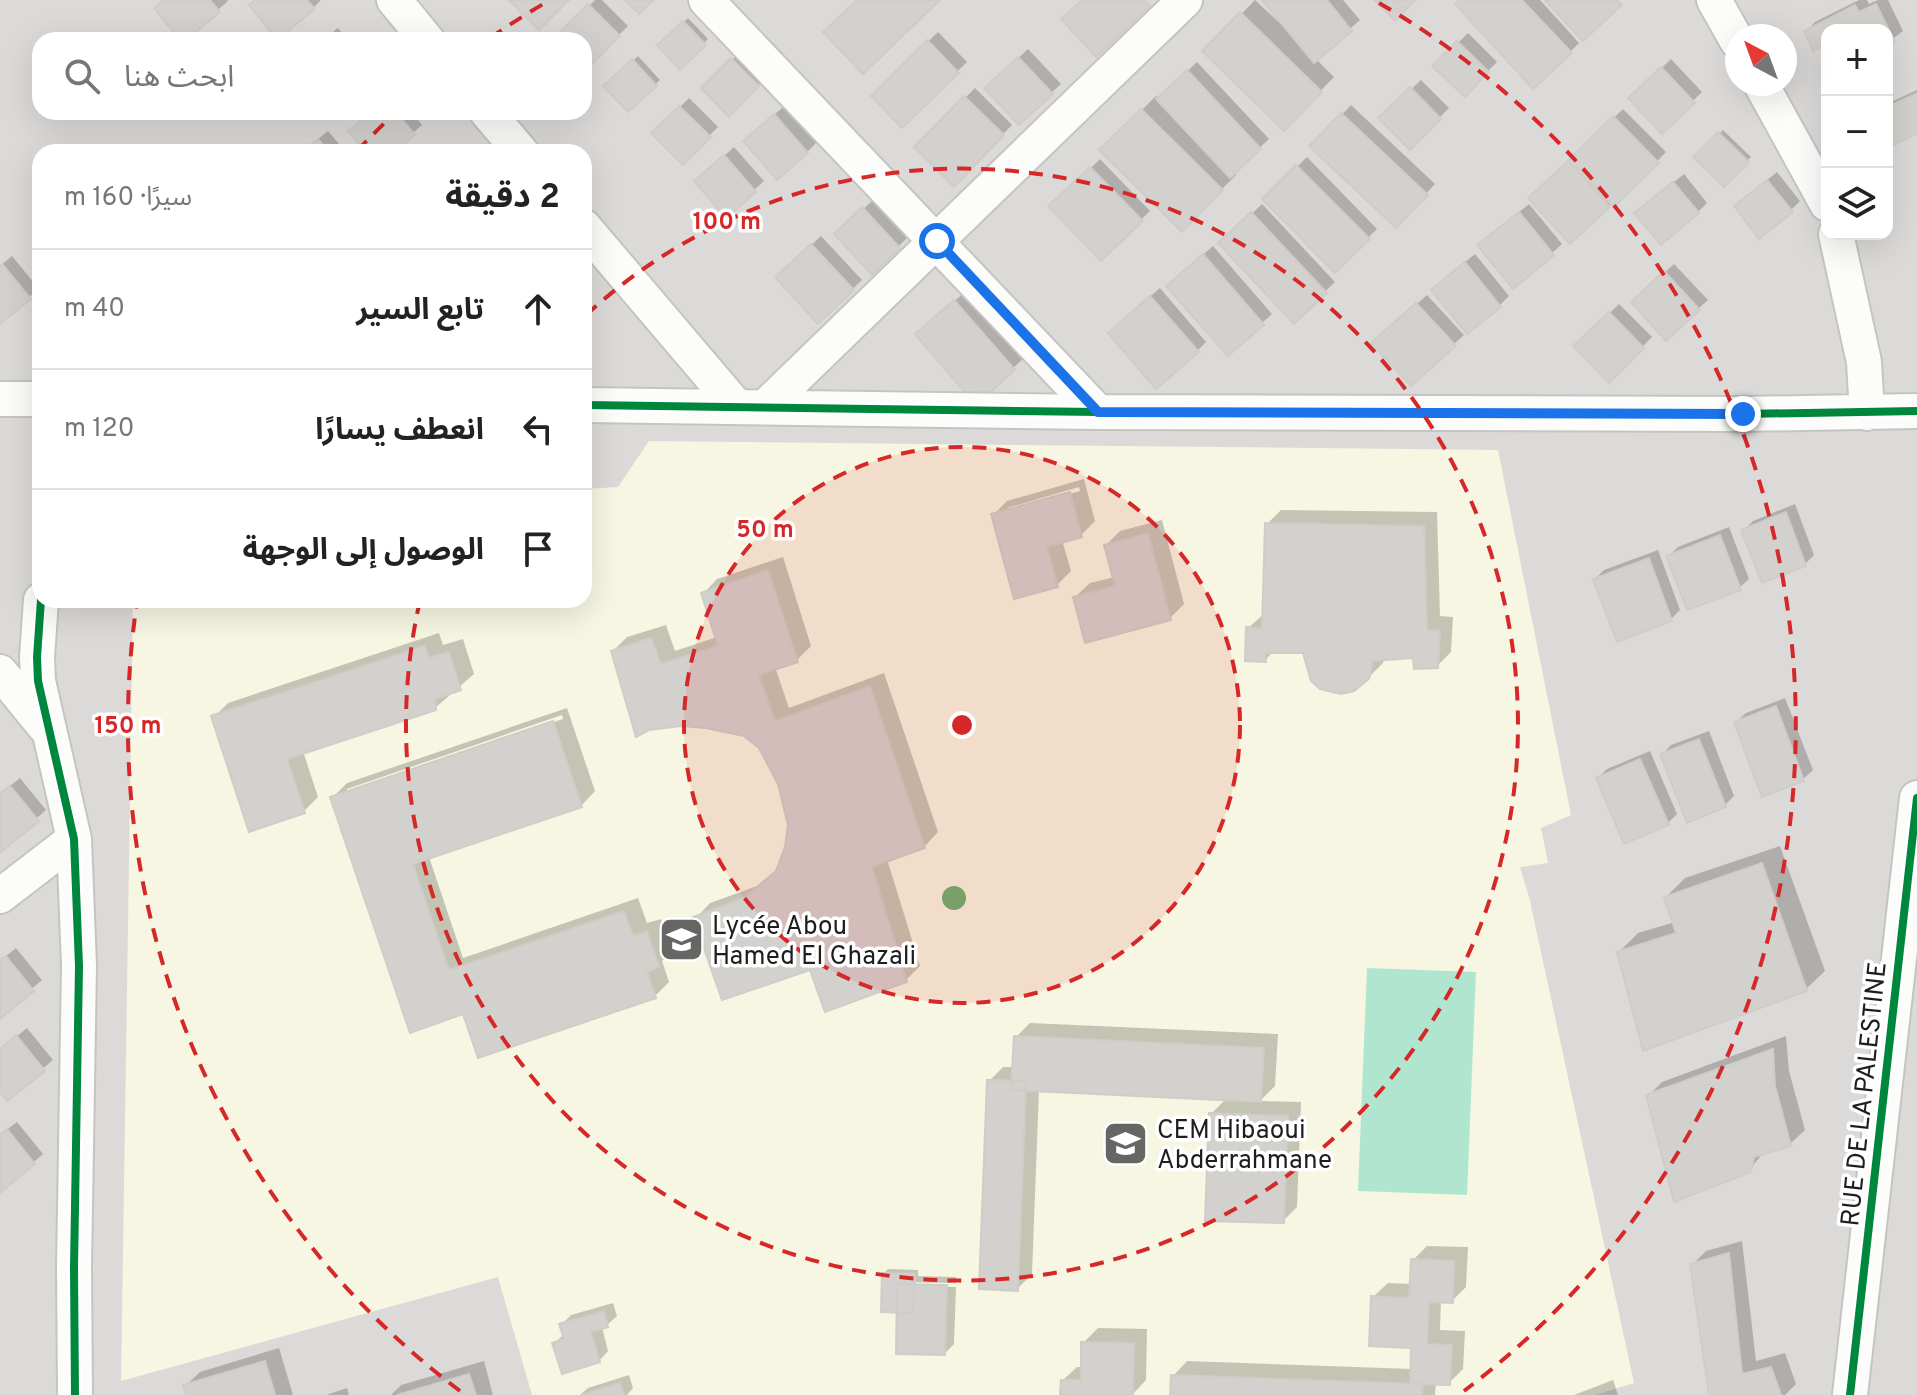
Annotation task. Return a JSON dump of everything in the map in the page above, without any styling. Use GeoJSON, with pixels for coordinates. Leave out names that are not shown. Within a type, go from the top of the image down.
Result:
{"type":"FeatureCollection","features":[{"type":"Feature","properties":{"kind":"street"},"geometry":{"type":"LineString","coordinates":[[706,0],[1098,412]]}},
{"type":"Feature","properties":{"kind":"street"},"geometry":{"type":"LineString","coordinates":[[1714,0],[1727,24]]}},
{"type":"Feature","properties":{"kind":"street"},"geometry":{"type":"LineString","coordinates":[[405,4],[422,32]]}},
{"type":"Feature","properties":{"kind":"street"},"geometry":{"type":"LineString","coordinates":[[751,407],[937,241],[1172,4]]}},
{"type":"Feature","properties":{"kind":"street"},"geometry":{"type":"LineString","coordinates":[[1768,96],[1821,193]]}},
{"type":"Feature","properties":{"kind":"street"},"geometry":{"type":"LineString","coordinates":[[494,120],[514,144]]}},
{"type":"Feature","properties":{"kind":"street"},"geometry":{"type":"LineString","coordinates":[[592,236],[751,407]]}},
{"type":"Feature","properties":{"kind":"street"},"geometry":{"type":"LineString","coordinates":[[1837,240],[1864,362],[1867,413]]}},
{"type":"Feature","properties":{"kind":"street"},"geometry":{"type":"LineString","coordinates":[[0,399],[32,399]]}},
{"type":"Feature","properties":{"kind":"street"},"geometry":{"type":"LineString","coordinates":[[592,405],[1098,412],[1917,411]]}},
{"type":"Feature","properties":{"kind":"street"},"geometry":{"type":"LineString","coordinates":[[41,608],[37,669],[74,839],[79,966],[75,1395]]}},
{"type":"Feature","properties":{"kind":"street"},"geometry":{"type":"LineString","coordinates":[[0,672],[48,730]]}},
{"type":"Feature","properties":{"kind":"street","name":"RUE DE LA PALESTINE"},"geometry":{"type":"LineString","coordinates":[[1850,1395],[1917,798]]}},
{"type":"Feature","properties":{"kind":"street"},"geometry":{"type":"LineString","coordinates":[[0,896],[74,839]]}},
{"type":"Feature","properties":{"kind":"shaded area"},"geometry":{"type":"Polygon","coordinates":[[[0,0],[1917,0],[1917,1395],[0,1395],[0,0]]]}},
{"type":"Feature","properties":{"kind":"shaded area","name":"Lycée Abou Hamed El Ghazali"},"geometry":{"type":"Polygon","coordinates":[[[649,441],[1498,450],[1571,815],[1541,828],[1548,863],[1520,867],[1530,901],[1634,1383],[1595,1395],[532,1395],[498,1277],[121,1381],[133,608],[592,608],[592,489],[618,487],[649,441]]]}},
{"type":"Feature","properties":{"kind":"green space"},"geometry":{"type":"Polygon","coordinates":[[[1367,968],[1476,972],[1467,1195],[1358,1191],[1367,968]]]}},
{"type":"Feature","properties":{"kind":"building"},"geometry":{"type":"Polygon","coordinates":[[[163,0],[210,0],[220,12],[196,32],[174,32],[154,8],[163,0]]]}},
{"type":"Feature","properties":{"kind":"building"},"geometry":{"type":"Polygon","coordinates":[[[255,0],[307,0],[315,9],[287,32],[271,32],[249,5],[255,0]]]}},
{"type":"Feature","properties":{"kind":"building"},"geometry":{"type":"Polygon","coordinates":[[[509,0],[569,0],[539,30],[509,0]]]}},
{"type":"Feature","properties":{"kind":"building"},"geometry":{"type":"Polygon","coordinates":[[[625,0],[654,0],[639,14],[625,0]]]}},
{"type":"Feature","properties":{"kind":"building"},"geometry":{"type":"Polygon","coordinates":[[[857,0],[940,0],[863,74],[823,32],[857,0]]]}},
{"type":"Feature","properties":{"kind":"building"},"geometry":{"type":"Polygon","coordinates":[[[1082,0],[1144,0],[1150,6],[1096,57],[1061,19],[1082,0]]]}},
{"type":"Feature","properties":{"kind":"building"},"geometry":{"type":"Polygon","coordinates":[[[1262,0],[1327,0],[1352,31],[1314,63],[1262,0]]]}},
{"type":"Feature","properties":{"kind":"building"},"geometry":{"type":"Polygon","coordinates":[[[1374,0],[1415,0],[1395,21],[1374,0]]]}},
{"type":"Feature","properties":{"kind":"building"},"geometry":{"type":"Polygon","coordinates":[[[1459,0],[1522,0],[1572,53],[1533,89],[1455,4],[1459,0]]]}},
{"type":"Feature","properties":{"kind":"building"},"geometry":{"type":"Polygon","coordinates":[[[1545,0],[1617,0],[1622,5],[1583,41],[1545,0]]]}},
{"type":"Feature","properties":{"kind":"building"},"geometry":{"type":"Polygon","coordinates":[[[588,4],[620,36],[592,64],[592,32],[560,32],[588,4]]]}},
{"type":"Feature","properties":{"kind":"building"},"geometry":{"type":"Polygon","coordinates":[[[1876,4],[1886,24],[1821,24],[1821,47],[1813,51],[1804,31],[1855,5],[1859,12],[1876,4]]]}},
{"type":"Feature","properties":{"kind":"building"},"geometry":{"type":"Polygon","coordinates":[[[1240,12],[1322,92],[1284,131],[1202,51],[1240,12]]]}},
{"type":"Feature","properties":{"kind":"building"},"geometry":{"type":"Polygon","coordinates":[[[683,21],[706,45],[680,70],[657,45],[683,21]]]}},
{"type":"Feature","properties":{"kind":"building"},"geometry":{"type":"Polygon","coordinates":[[[927,40],[959,73],[902,128],[871,96],[927,40]]]}},
{"type":"Feature","properties":{"kind":"building"},"geometry":{"type":"Polygon","coordinates":[[[1457,41],[1489,72],[1465,97],[1432,66],[1457,41]]]}},
{"type":"Feature","properties":{"kind":"building"},"geometry":{"type":"Polygon","coordinates":[[[1018,57],[1053,94],[1019,125],[984,88],[1018,57]]]}},
{"type":"Feature","properties":{"kind":"building"},"geometry":{"type":"Polygon","coordinates":[[[731,58],[759,86],[729,117],[701,88],[731,58]]]}},
{"type":"Feature","properties":{"kind":"building"},"geometry":{"type":"Polygon","coordinates":[[[632,59],[657,86],[628,112],[603,86],[632,59]]]}},
{"type":"Feature","properties":{"kind":"building"},"geometry":{"type":"Polygon","coordinates":[[[1661,67],[1695,103],[1662,134],[1628,98],[1661,67]]]}},
{"type":"Feature","properties":{"kind":"building"},"geometry":{"type":"Polygon","coordinates":[[[1187,70],[1261,149],[1230,178],[1156,99],[1187,70]]]}},
{"type":"Feature","properties":{"kind":"building"},"geometry":{"type":"Polygon","coordinates":[[[1410,87],[1441,119],[1410,150],[1378,118],[1410,87]]]}},
{"type":"Feature","properties":{"kind":"building"},"geometry":{"type":"Polygon","coordinates":[[[1917,93],[1917,134],[1893,145],[1893,104],[1917,93]]]}},
{"type":"Feature","properties":{"kind":"building"},"geometry":{"type":"Polygon","coordinates":[[[964,96],[1004,135],[954,187],[914,147],[964,96]]]}},
{"type":"Feature","properties":{"kind":"building"},"geometry":{"type":"Polygon","coordinates":[[[679,106],[711,137],[683,165],[651,133],[679,106]]]}},
{"type":"Feature","properties":{"kind":"building"},"geometry":{"type":"Polygon","coordinates":[[[1141,109],[1223,190],[1182,232],[1099,150],[1141,109]]]}},
{"type":"Feature","properties":{"kind":"building"},"geometry":{"type":"Polygon","coordinates":[[[1341,113],[1428,195],[1396,228],[1309,146],[1341,113]]]}},
{"type":"Feature","properties":{"kind":"building"},"geometry":{"type":"Polygon","coordinates":[[[774,114],[808,153],[777,180],[743,141],[774,114]]]}},
{"type":"Feature","properties":{"kind":"building"},"geometry":{"type":"Polygon","coordinates":[[[1613,116],[1659,163],[1614,207],[1568,161],[1613,116]]]}},
{"type":"Feature","properties":{"kind":"building"},"geometry":{"type":"Polygon","coordinates":[[[362,120],[403,120],[415,135],[404,144],[359,144],[348,131],[362,120]]]}},
{"type":"Feature","properties":{"kind":"building"},"geometry":{"type":"Polygon","coordinates":[[[1718,132],[1749,162],[1724,187],[1693,157],[1718,132]]]}},
{"type":"Feature","properties":{"kind":"building"},"geometry":{"type":"Polygon","coordinates":[[[724,155],[756,192],[726,218],[694,181],[724,155]]]}},
{"type":"Feature","properties":{"kind":"building"},"geometry":{"type":"Polygon","coordinates":[[[1568,161],[1610,207],[1570,244],[1528,198],[1568,161]]]}},
{"type":"Feature","properties":{"kind":"building"},"geometry":{"type":"Polygon","coordinates":[[[1296,165],[1370,239],[1335,273],[1262,199],[1296,165]]]}},
{"type":"Feature","properties":{"kind":"building"},"geometry":{"type":"Polygon","coordinates":[[[1090,167],[1143,221],[1101,261],[1048,206],[1090,167]]]}},
{"type":"Feature","properties":{"kind":"building"},"geometry":{"type":"Polygon","coordinates":[[[1767,180],[1793,212],[1759,239],[1734,206],[1767,180]]]}},
{"type":"Feature","properties":{"kind":"building"},"geometry":{"type":"Polygon","coordinates":[[[1673,182],[1699,213],[1661,245],[1634,213],[1673,182]]]}},
{"type":"Feature","properties":{"kind":"building"},"geometry":{"type":"Polygon","coordinates":[[[862,207],[900,248],[872,275],[834,234],[862,207]]]}},
{"type":"Feature","properties":{"kind":"building"},"geometry":{"type":"Polygon","coordinates":[[[1251,212],[1327,293],[1294,324],[1218,243],[1251,212]]]}},
{"type":"Feature","properties":{"kind":"building"},"geometry":{"type":"Polygon","coordinates":[[[1519,212],[1554,255],[1513,289],[1477,245],[1519,212]]]}},
{"type":"Feature","properties":{"kind":"building"},"geometry":{"type":"Polygon","coordinates":[[[811,244],[854,290],[818,324],[775,277],[811,244]]]}},
{"type":"Feature","properties":{"kind":"building"},"geometry":{"type":"Polygon","coordinates":[[[1203,254],[1264,325],[1228,356],[1166,286],[1203,254]]]}},
{"type":"Feature","properties":{"kind":"building"},"geometry":{"type":"Polygon","coordinates":[[[1465,262],[1501,307],[1467,334],[1431,290],[1465,262]]]}},
{"type":"Feature","properties":{"kind":"building"},"geometry":{"type":"Polygon","coordinates":[[[0,265],[31,299],[0,324],[0,265]]]}},
{"type":"Feature","properties":{"kind":"building"},"geometry":{"type":"Polygon","coordinates":[[[1664,271],[1700,310],[1666,341],[1631,302],[1664,271]]]}},
{"type":"Feature","properties":{"kind":"building"},"geometry":{"type":"Polygon","coordinates":[[[1150,296],[1199,352],[1156,389],[1108,333],[1150,296]]]}},
{"type":"Feature","properties":{"kind":"building"},"geometry":{"type":"Polygon","coordinates":[[[954,300],[1015,370],[976,405],[915,334],[954,300]]]}},
{"type":"Feature","properties":{"kind":"building"},"geometry":{"type":"Polygon","coordinates":[[[1416,303],[1456,346],[1411,386],[1371,343],[1416,303]]]}},
{"type":"Feature","properties":{"kind":"building"},"geometry":{"type":"Polygon","coordinates":[[[1609,312],[1644,348],[1609,383],[1573,346],[1609,312]]]}},
{"type":"Feature","properties":{"kind":"building"},"geometry":{"type":"Polygon","coordinates":[[[1070,492],[1082,537],[1047,547],[1058,587],[1014,599],[991,514],[1070,492]]]}},
{"type":"Feature","properties":{"kind":"building"},"geometry":{"type":"Polygon","coordinates":[[[1786,512],[1806,566],[1762,583],[1741,530],[1786,512]]]}},
{"type":"Feature","properties":{"kind":"building"},"geometry":{"type":"Polygon","coordinates":[[[1265,523],[1424,526],[1427,630],[1440,631],[1438,668],[1414,669],[1413,658],[1373,661],[1369,679],[1354,691],[1341,694],[1320,689],[1311,681],[1303,653],[1265,653],[1266,662],[1245,661],[1246,627],[1262,629],[1265,523]]]}},
{"type":"Feature","properties":{"kind":"building"},"geometry":{"type":"Polygon","coordinates":[[[1148,533],[1171,620],[1085,643],[1073,597],[1115,586],[1104,545],[1148,533]]]}},
{"type":"Feature","properties":{"kind":"building"},"geometry":{"type":"Polygon","coordinates":[[[1720,535],[1741,590],[1687,610],[1666,556],[1720,535]]]}},
{"type":"Feature","properties":{"kind":"building"},"geometry":{"type":"Polygon","coordinates":[[[1649,558],[1672,621],[1617,642],[1593,579],[1649,558]]]}},
{"type":"Feature","properties":{"kind":"building"},"geometry":{"type":"Polygon","coordinates":[[[768,570],[798,662],[759,675],[775,721],[870,686],[925,848],[872,867],[907,982],[825,1012],[810,970],[722,1000],[693,917],[744,898],[776,871],[785,847],[788,825],[778,784],[759,748],[744,736],[681,726],[649,730],[636,737],[611,651],[651,638],[661,664],[718,646],[701,593],[768,570]]]}},
{"type":"Feature","properties":{"kind":"building"},"geometry":{"type":"Polygon","coordinates":[[[425,646],[429,658],[449,652],[461,690],[435,699],[436,710],[287,759],[305,813],[249,832],[211,716],[425,646]]]}},
{"type":"Feature","properties":{"kind":"building"},"geometry":{"type":"Polygon","coordinates":[[[1776,706],[1804,781],[1762,797],[1734,722],[1776,706]]]}},
{"type":"Feature","properties":{"kind":"building"},"geometry":{"type":"Polygon","coordinates":[[[553,721],[582,807],[413,864],[449,970],[624,911],[633,936],[647,932],[659,967],[647,972],[656,998],[478,1058],[463,1014],[410,1033],[330,797],[553,721]]]}},
{"type":"Feature","properties":{"kind":"building"},"geometry":{"type":"Polygon","coordinates":[[[1699,739],[1726,807],[1687,823],[1660,754],[1699,739]]]}},
{"type":"Feature","properties":{"kind":"building"},"geometry":{"type":"Polygon","coordinates":[[[1640,759],[1669,825],[1624,844],[1596,778],[1640,759]]]}},
{"type":"Feature","properties":{"kind":"building"},"geometry":{"type":"Polygon","coordinates":[[[10,786],[39,821],[1,852],[0,793],[10,786]]]}},
{"type":"Feature","properties":{"kind":"building"},"geometry":{"type":"Polygon","coordinates":[[[1762,863],[1807,991],[1643,1051],[1617,952],[1676,933],[1664,897],[1762,863]]]}},
{"type":"Feature","properties":{"kind":"building"},"geometry":{"type":"Polygon","coordinates":[[[6,956],[34,991],[0,1019],[0,960],[6,956]]]}},
{"type":"Feature","properties":{"kind":"building"},"geometry":{"type":"Polygon","coordinates":[[[16,1035],[45,1071],[7,1101],[0,1092],[0,1049],[16,1035]]]}},
{"type":"Feature","properties":{"kind":"building"},"geometry":{"type":"Polygon","coordinates":[[[1014,1036],[1264,1048],[1261,1102],[1011,1090],[1014,1036]]]}},
{"type":"Feature","properties":{"kind":"building"},"geometry":{"type":"Polygon","coordinates":[[[1773,1049],[1775,1086],[1791,1146],[1754,1157],[1751,1172],[1674,1202],[1646,1095],[1773,1049]]]}},
{"type":"Feature","properties":{"kind":"building"},"geometry":{"type":"Polygon","coordinates":[[[987,1080],[1026,1081],[1018,1291],[979,1289],[987,1080]]]}},
{"type":"Feature","properties":{"kind":"building"},"geometry":{"type":"Polygon","coordinates":[[[1209,1113],[1288,1116],[1284,1223],[1205,1221],[1209,1113]]]}},
{"type":"Feature","properties":{"kind":"building"},"geometry":{"type":"Polygon","coordinates":[[[7,1129],[35,1164],[0,1193],[0,1135],[7,1129]]]}},
{"type":"Feature","properties":{"kind":"building"},"geometry":{"type":"Polygon","coordinates":[[[1729,1253],[1742,1374],[1771,1367],[1781,1395],[1709,1395],[1690,1264],[1729,1253]]]}},
{"type":"Feature","properties":{"kind":"building"},"geometry":{"type":"Polygon","coordinates":[[[1411,1259],[1454,1261],[1453,1303],[1429,1302],[1427,1344],[1452,1345],[1450,1385],[1410,1384],[1411,1348],[1369,1346],[1371,1296],[1409,1298],[1411,1259]]]}},
{"type":"Feature","properties":{"kind":"building"},"geometry":{"type":"Polygon","coordinates":[[[882,1273],[915,1274],[913,1313],[881,1312],[882,1273]]]}},
{"type":"Feature","properties":{"kind":"building"},"geometry":{"type":"Polygon","coordinates":[[[897,1284],[947,1285],[945,1355],[896,1354],[897,1284]]]}},
{"type":"Feature","properties":{"kind":"building"},"geometry":{"type":"Polygon","coordinates":[[[604,1311],[608,1327],[591,1332],[600,1362],[562,1374],[552,1343],[564,1339],[559,1324],[604,1311]]]}},
{"type":"Feature","properties":{"kind":"building"},"geometry":{"type":"Polygon","coordinates":[[[1081,1342],[1134,1343],[1133,1395],[1060,1395],[1061,1380],[1081,1380],[1081,1342]]]}},
{"type":"Feature","properties":{"kind":"building"},"geometry":{"type":"Polygon","coordinates":[[[265,1361],[275,1395],[186,1395],[183,1385],[265,1361]]]}},
{"type":"Feature","properties":{"kind":"building"},"geometry":{"type":"Polygon","coordinates":[[[469,1374],[476,1395],[397,1395],[469,1374]]]}},
{"type":"Feature","properties":{"kind":"building"},"geometry":{"type":"Polygon","coordinates":[[[1171,1375],[1423,1384],[1422,1395],[1170,1395],[1171,1375]]]}},
{"type":"Feature","properties":{"kind":"building"},"geometry":{"type":"Polygon","coordinates":[[[620,1383],[624,1395],[581,1395],[620,1383]]]}},
{"type":"Feature","properties":{"kind":"cycle path"},"geometry":{"type":"LineString","coordinates":[[592,405],[1098,412],[1743,414],[1917,411]]}},
{"type":"Feature","properties":{"kind":"cycle path"},"geometry":{"type":"LineString","coordinates":[[40,608],[38,681],[74,839],[79,966],[75,1395]]}},
{"type":"Feature","properties":{"kind":"cycle path"},"geometry":{"type":"LineString","coordinates":[[1850,1395],[1917,798]]}},
{"type":"Feature","properties":{"kind":"place","name":"Lycée Abou Hamed El Ghazali"},"geometry":{"type":"Point","coordinates":[681,940]}},
{"type":"Feature","properties":{"kind":"place","name":"CEM Hibaoui Abderrahmane"},"geometry":{"type":"Point","coordinates":[1126,1144]}},
{"type":"Feature","properties":{"kind":"route"},"geometry":{"type":"LineString","coordinates":[[937,241],[1098,412],[1743,414]]}}]}
